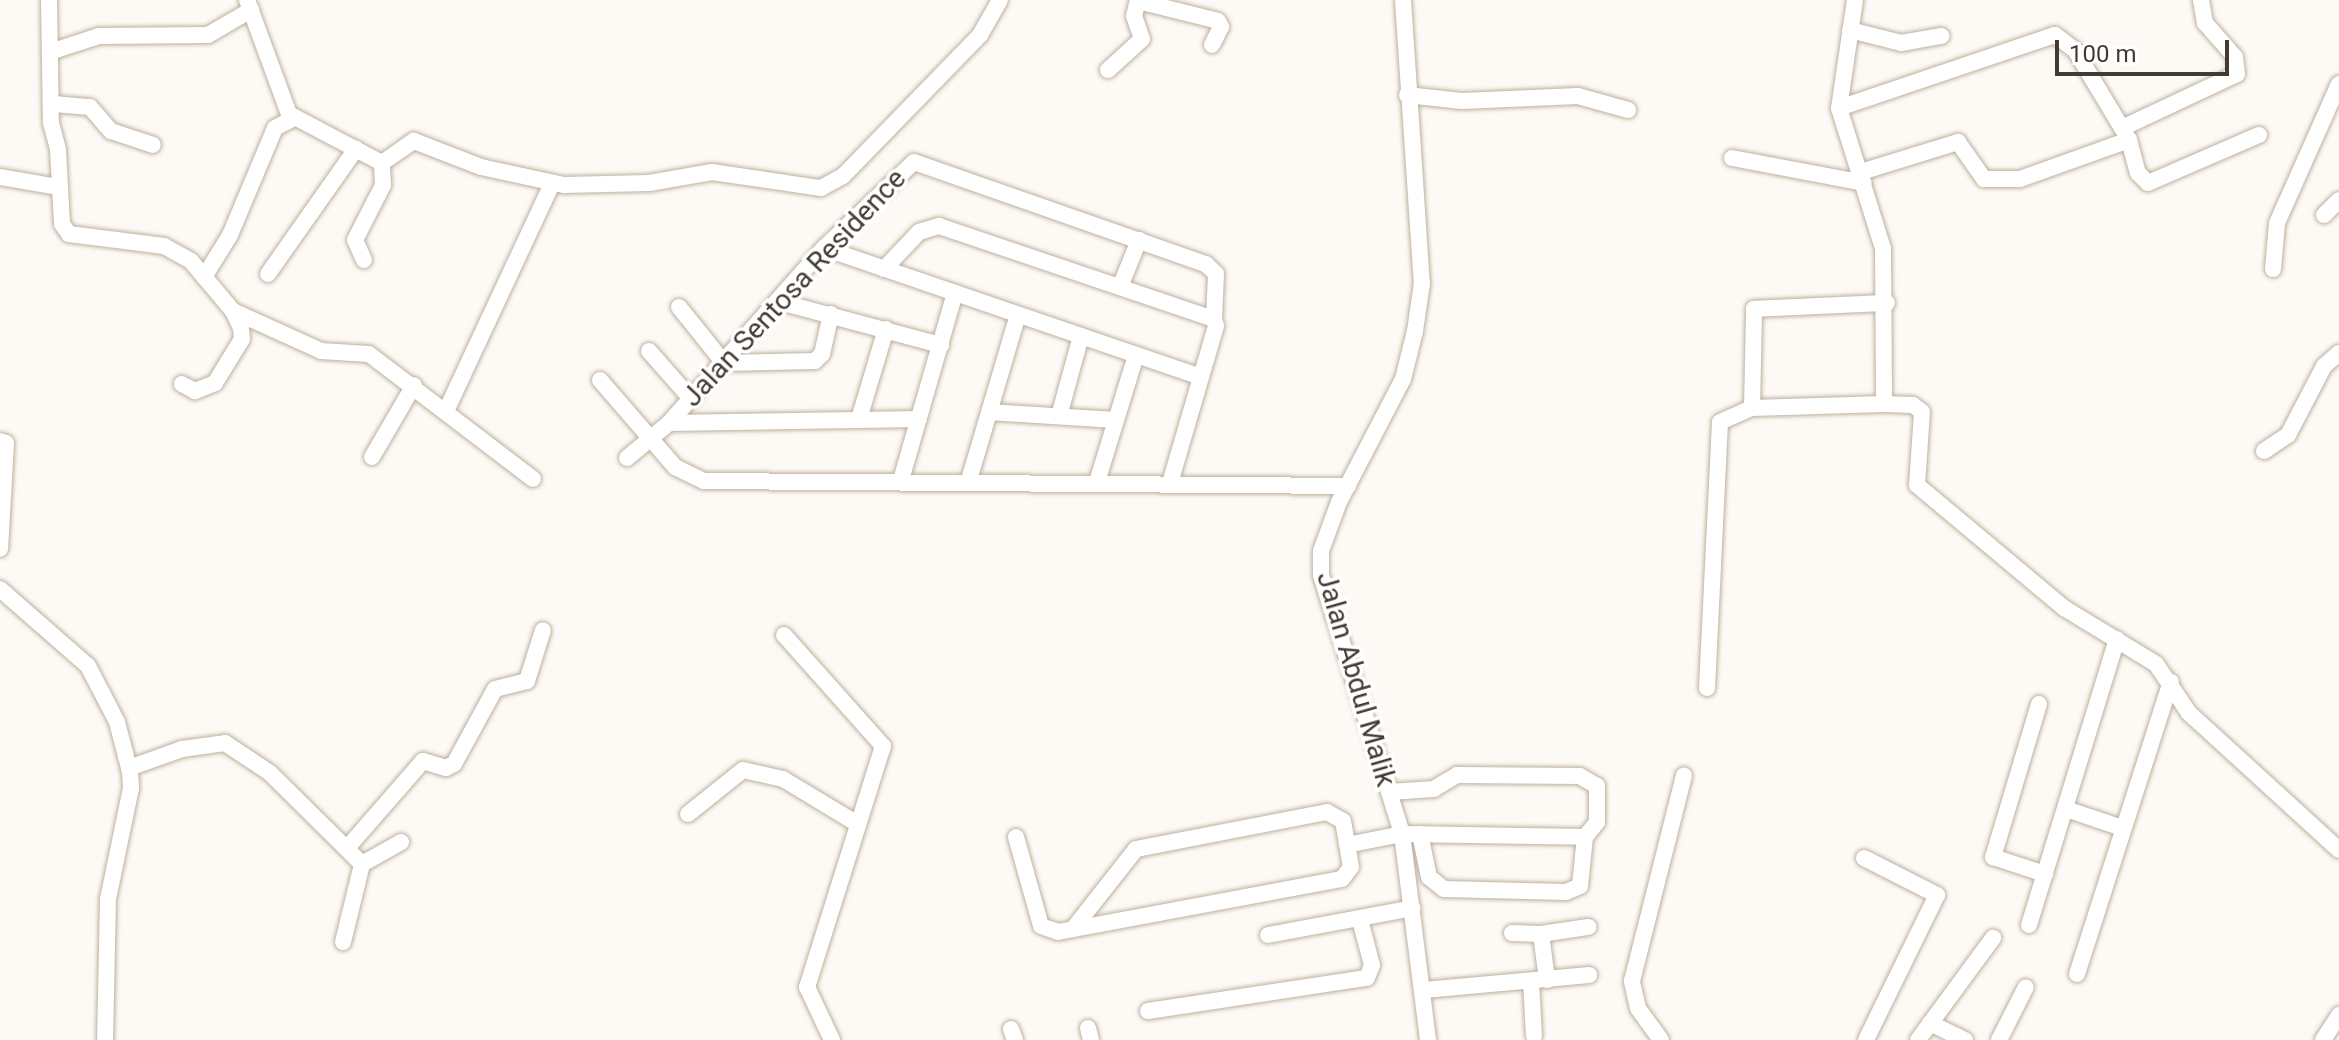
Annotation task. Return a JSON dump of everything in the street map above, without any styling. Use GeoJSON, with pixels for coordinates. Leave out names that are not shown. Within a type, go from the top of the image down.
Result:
{"type":"FeatureCollection","features":[{"type":"Feature","properties":{"kind":"street"},"geometry":{"type":"LineString","coordinates":[[49,0],[62,224],[69,234],[164,246],[204,277],[233,311],[242,339],[230,363],[206,391],[182,384]]}},
{"type":"Feature","properties":{"kind":"street"},"geometry":{"type":"LineString","coordinates":[[382,163],[414,141],[481,167],[552,184],[649,183],[702,172],[810,188],[831,185],[986,29],[1000,0]]}},
{"type":"Feature","properties":{"kind":"street"},"geometry":{"type":"LineString","coordinates":[[1108,70],[1142,39],[1134,16],[1138,0],[1218,21],[1221,27],[1212,45]]}},
{"type":"Feature","properties":{"kind":"street","name":"Jalan Abdul Malik"},"geometry":{"type":"LineString","coordinates":[[1403,0],[1421,270],[1415,331],[1403,379],[1348,486],[1321,551],[1321,575],[1402,834],[1428,1040]]}},
{"type":"Feature","properties":{"kind":"street"},"geometry":{"type":"LineString","coordinates":[[1855,0],[1839,108],[1883,248],[1887,303],[1884,404]]}},
{"type":"Feature","properties":{"kind":"street"},"geometry":{"type":"LineString","coordinates":[[1732,158],[1862,178],[1958,142],[1984,179],[2020,179],[2126,134],[2224,84],[2237,74],[2235,57],[2205,23],[2201,0]]}},
{"type":"Feature","properties":{"kind":"street"},"geometry":{"type":"LineString","coordinates":[[53,51],[99,36],[208,35],[249,5],[272,59],[279,96],[294,118],[382,163]]}},
{"type":"Feature","properties":{"kind":"street"},"geometry":{"type":"LineString","coordinates":[[1850,30],[1901,43],[1941,36]]}},
{"type":"Feature","properties":{"kind":"street"},"geometry":{"type":"LineString","coordinates":[[1839,108],[2055,35],[2075,50],[2126,134],[2138,173],[2148,183],[2259,135]]}},
{"type":"Feature","properties":{"kind":"street"},"geometry":{"type":"LineString","coordinates":[[2273,269],[2277,223],[2339,84]]}},
{"type":"Feature","properties":{"kind":"street"},"geometry":{"type":"LineString","coordinates":[[1407,95],[1462,101],[1578,96],[1628,110]]}},
{"type":"Feature","properties":{"kind":"street"},"geometry":{"type":"LineString","coordinates":[[54,104],[90,107],[111,131],[153,145]]}},
{"type":"Feature","properties":{"kind":"street"},"geometry":{"type":"LineString","coordinates":[[204,277],[230,235],[275,128],[294,118]]}},
{"type":"Feature","properties":{"kind":"street"},"geometry":{"type":"LineString","coordinates":[[268,274],[356,149]]}},
{"type":"Feature","properties":{"kind":"street","name":"Jalan Sentosa Residence"},"geometry":{"type":"LineString","coordinates":[[627,458],[692,400],[824,248],[914,162],[1206,264],[1216,274],[1214,319]]}},
{"type":"Feature","properties":{"kind":"street"},"geometry":{"type":"LineString","coordinates":[[364,260],[355,240],[383,185],[382,163]]}},
{"type":"Feature","properties":{"kind":"street"},"geometry":{"type":"LineString","coordinates":[[0,177],[58,187]]}},
{"type":"Feature","properties":{"kind":"street"},"geometry":{"type":"LineString","coordinates":[[446,411],[496,294],[552,184]]}},
{"type":"Feature","properties":{"kind":"street"},"geometry":{"type":"LineString","coordinates":[[2324,215],[2339,200]]}},
{"type":"Feature","properties":{"kind":"street"},"geometry":{"type":"LineString","coordinates":[[884,269],[919,232],[939,226],[1214,319],[1216,326],[1170,483]]}},
{"type":"Feature","properties":{"kind":"street"},"geometry":{"type":"LineString","coordinates":[[1120,287],[1139,240]]}},
{"type":"Feature","properties":{"kind":"street"},"geometry":{"type":"LineString","coordinates":[[824,248],[1201,377]]}},
{"type":"Feature","properties":{"kind":"street"},"geometry":{"type":"LineString","coordinates":[[901,480],[955,293]]}},
{"type":"Feature","properties":{"kind":"street"},"geometry":{"type":"LineString","coordinates":[[780,302],[941,345]]}},
{"type":"Feature","properties":{"kind":"street"},"geometry":{"type":"LineString","coordinates":[[1752,408],[1754,309],[1887,303]]}},
{"type":"Feature","properties":{"kind":"street"},"geometry":{"type":"LineString","coordinates":[[679,307],[724,363],[815,361],[822,354],[831,314]]}},
{"type":"Feature","properties":{"kind":"street"},"geometry":{"type":"LineString","coordinates":[[233,311],[321,351],[369,354],[414,385],[533,479]]}},
{"type":"Feature","properties":{"kind":"street"},"geometry":{"type":"LineString","coordinates":[[969,480],[1018,315]]}},
{"type":"Feature","properties":{"kind":"street"},"geometry":{"type":"LineString","coordinates":[[859,419],[886,329]]}},
{"type":"Feature","properties":{"kind":"street"},"geometry":{"type":"LineString","coordinates":[[1059,416],[1081,336]]}},
{"type":"Feature","properties":{"kind":"street"},"geometry":{"type":"LineString","coordinates":[[649,351],[692,400]]}},
{"type":"Feature","properties":{"kind":"street"},"geometry":{"type":"LineString","coordinates":[[2264,451],[2288,435],[2324,366],[2339,353]]}},
{"type":"Feature","properties":{"kind":"street"},"geometry":{"type":"LineString","coordinates":[[1097,482],[1136,355]]}},
{"type":"Feature","properties":{"kind":"street"},"geometry":{"type":"LineString","coordinates":[[600,380],[675,467],[704,481],[969,480],[1348,486]]}},
{"type":"Feature","properties":{"kind":"street"},"geometry":{"type":"LineString","coordinates":[[372,457],[414,385]]}},
{"type":"Feature","properties":{"kind":"street"},"geometry":{"type":"LineString","coordinates":[[1707,688],[1720,422],[1752,408],[1884,404],[1921,408],[1917,485],[2064,608],[2156,664],[2189,713],[2339,850]]}},
{"type":"Feature","properties":{"kind":"street"},"geometry":{"type":"LineString","coordinates":[[989,412],[1116,420]]}},
{"type":"Feature","properties":{"kind":"street"},"geometry":{"type":"LineString","coordinates":[[669,423],[919,419]]}},
{"type":"Feature","properties":{"kind":"street"},"geometry":{"type":"LineString","coordinates":[[0,441],[6,443],[0,549]]}},
{"type":"Feature","properties":{"kind":"street"},"geometry":{"type":"LineString","coordinates":[[0,589],[88,666],[117,722],[129,768],[131,788],[108,899],[105,1040]]}},
{"type":"Feature","properties":{"kind":"street"},"geometry":{"type":"LineString","coordinates":[[348,847],[423,761],[446,768],[454,764],[495,689],[527,681],[543,630]]}},
{"type":"Feature","properties":{"kind":"street"},"geometry":{"type":"LineString","coordinates":[[784,635],[881,738],[882,753],[856,823],[807,987],[832,1040]]}},
{"type":"Feature","properties":{"kind":"street"},"geometry":{"type":"LineString","coordinates":[[2029,925],[2117,639]]}},
{"type":"Feature","properties":{"kind":"street"},"geometry":{"type":"LineString","coordinates":[[2077,974],[2171,682]]}},
{"type":"Feature","properties":{"kind":"street"},"geometry":{"type":"LineString","coordinates":[[2039,704],[1993,857],[2045,874]]}},
{"type":"Feature","properties":{"kind":"street"},"geometry":{"type":"LineString","coordinates":[[129,768],[195,745],[225,743],[270,773],[362,864]]}},
{"type":"Feature","properties":{"kind":"street"},"geometry":{"type":"LineString","coordinates":[[688,814],[743,770],[783,779],[856,823]]}},
{"type":"Feature","properties":{"kind":"street"},"geometry":{"type":"LineString","coordinates":[[1389,792],[1434,789],[1457,775],[1580,776],[1597,786],[1597,822],[1585,837],[1580,886],[1566,892],[1444,889],[1429,877],[1420,834]]}},
{"type":"Feature","properties":{"kind":"street"},"geometry":{"type":"LineString","coordinates":[[1661,1040],[1638,1008],[1632,981],[1684,775]]}},
{"type":"Feature","properties":{"kind":"street"},"geometry":{"type":"LineString","coordinates":[[2066,809],[2122,828]]}},
{"type":"Feature","properties":{"kind":"street"},"geometry":{"type":"LineString","coordinates":[[1016,837],[1041,926],[1058,932],[1342,879],[1351,867],[1343,821],[1327,812],[1150,845],[1127,856],[1073,929]]}},
{"type":"Feature","properties":{"kind":"street"},"geometry":{"type":"LineString","coordinates":[[1347,845],[1402,834],[1585,837]]}},
{"type":"Feature","properties":{"kind":"street"},"geometry":{"type":"LineString","coordinates":[[343,942],[362,864],[401,842]]}},
{"type":"Feature","properties":{"kind":"street"},"geometry":{"type":"LineString","coordinates":[[1864,858],[1937,895],[1866,1040]]}},
{"type":"Feature","properties":{"kind":"street"},"geometry":{"type":"LineString","coordinates":[[1268,935],[1413,908]]}},
{"type":"Feature","properties":{"kind":"street"},"geometry":{"type":"LineString","coordinates":[[1148,1011],[1367,978],[1372,965],[1360,920]]}},
{"type":"Feature","properties":{"kind":"street"},"geometry":{"type":"LineString","coordinates":[[1512,933],[1541,934],[1588,927]]}},
{"type":"Feature","properties":{"kind":"street"},"geometry":{"type":"LineString","coordinates":[[1534,1036],[1541,934]]}},
{"type":"Feature","properties":{"kind":"street"},"geometry":{"type":"LineString","coordinates":[[1918,1040],[1993,938]]}},
{"type":"Feature","properties":{"kind":"street"},"geometry":{"type":"LineString","coordinates":[[1424,990],[1589,975]]}},
{"type":"Feature","properties":{"kind":"street"},"geometry":{"type":"LineString","coordinates":[[1999,1040],[2026,987]]}},
{"type":"Feature","properties":{"kind":"street"},"geometry":{"type":"LineString","coordinates":[[2323,1040],[2339,1015]]}},
{"type":"Feature","properties":{"kind":"street"},"geometry":{"type":"LineString","coordinates":[[1930,1023],[1965,1040]]}}]}
